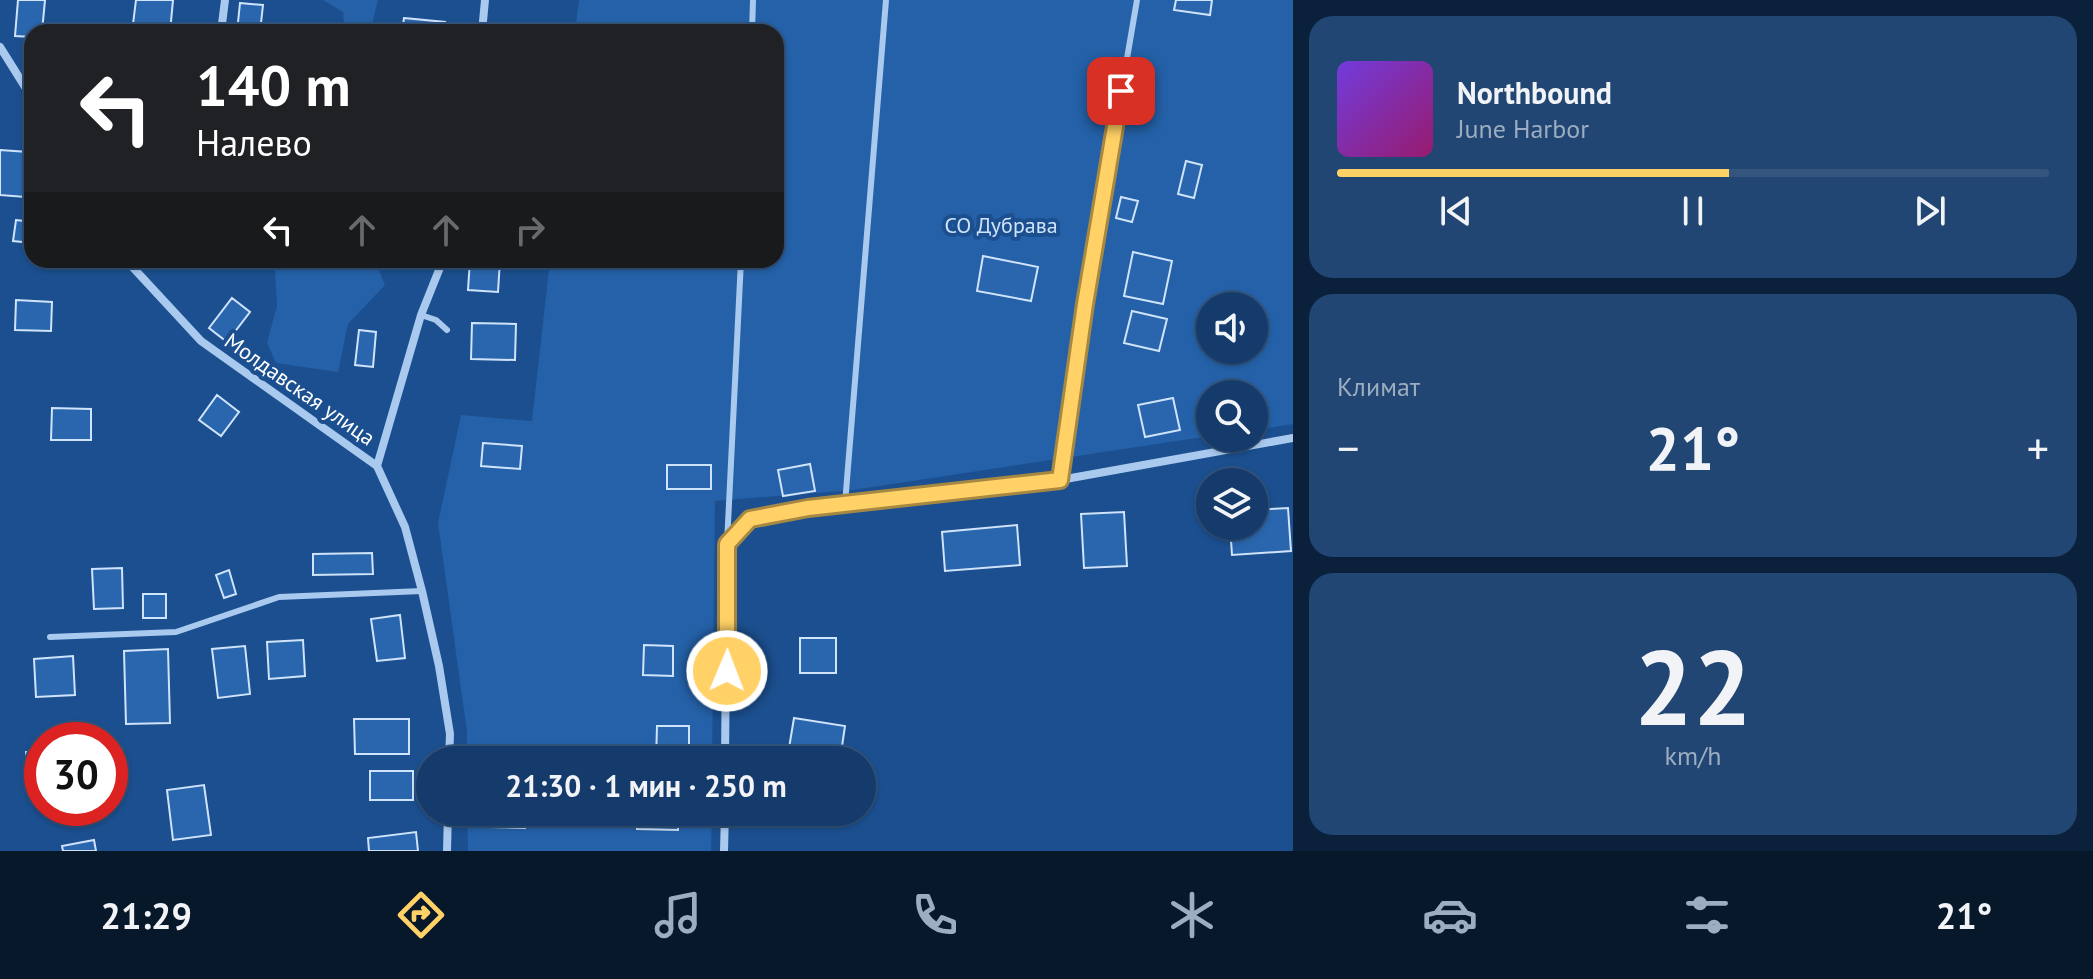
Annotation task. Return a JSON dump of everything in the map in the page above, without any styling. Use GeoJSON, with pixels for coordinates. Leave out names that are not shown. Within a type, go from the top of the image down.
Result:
{"type":"FeatureCollection","features":[{"type":"Feature","properties":{"kind":"street"},"geometry":{"type":"LineString","coordinates":[[222,24],[225,0]]}},
{"type":"Feature","properties":{"kind":"street"},"geometry":{"type":"LineString","coordinates":[[483,24],[485,0]]}},
{"type":"Feature","properties":{"kind":"street"},"geometry":{"type":"LineString","coordinates":[[0,47],[24,85]]}},
{"type":"Feature","properties":{"kind":"street","name":"Молдавская улица"},"geometry":{"type":"LineString","coordinates":[[133,268],[201,341],[377,466],[405,527],[422,591],[439,666],[450,746]]}},
{"type":"Feature","properties":{"kind":"street"},"geometry":{"type":"LineString","coordinates":[[377,466],[421,315],[440,268]]}},
{"type":"Feature","properties":{"kind":"street"},"geometry":{"type":"LineString","coordinates":[[725,746],[727,544],[750,519],[845,504],[1060,480],[1293,438]]}},
{"type":"Feature","properties":{"kind":"street"},"geometry":{"type":"LineString","coordinates":[[447,851],[448,826]]}},
{"type":"Feature","properties":{"kind":"street"},"geometry":{"type":"LineString","coordinates":[[724,851],[725,826]]}},
{"type":"Feature","properties":{"kind":"lane"},"geometry":{"type":"LineString","coordinates":[[752,24],[753,0]]}},
{"type":"Feature","properties":{"kind":"lane"},"geometry":{"type":"LineString","coordinates":[[845,504],[886,0]]}},
{"type":"Feature","properties":{"kind":"lane"},"geometry":{"type":"LineString","coordinates":[[1060,480],[1085,304],[1137,0]]}},
{"type":"Feature","properties":{"kind":"lane"},"geometry":{"type":"LineString","coordinates":[[727,544],[741,268]]}},
{"type":"Feature","properties":{"kind":"lane"},"geometry":{"type":"LineString","coordinates":[[421,315],[436,320],[447,330]]}},
{"type":"Feature","properties":{"kind":"lane"},"geometry":{"type":"LineString","coordinates":[[50,637],[176,632],[279,597],[422,591]]}},
{"type":"Feature","properties":{"kind":"green space"},"geometry":{"type":"Polygon","coordinates":[[[323,0],[378,0],[372,24],[344,24],[343,12],[323,0]]]}},
{"type":"Feature","properties":{"kind":"green space","name":"СО Дубрава"},"geometry":{"type":"Polygon","coordinates":[[[579,0],[1293,0],[1293,424],[1268,428],[1268,380],[1196,380],[1196,438],[853,490],[715,501],[712,746],[467,746],[438,523],[461,415],[532,421],[549,268],[784,268],[784,24],[576,24],[579,0]]]}},
{"type":"Feature","properties":{"kind":"green space"},"geometry":{"type":"Polygon","coordinates":[[[378,268],[385,285],[348,324],[338,372],[276,363],[267,343],[277,306],[275,270],[378,268]]]}},
{"type":"Feature","properties":{"kind":"green space"},"geometry":{"type":"Polygon","coordinates":[[[467,826],[712,826],[711,851],[468,851],[467,826]]]}},
{"type":"Feature","properties":{"kind":"building"},"geometry":{"type":"Polygon","coordinates":[[[18,0],[45,0],[43,24],[24,24],[24,37],[15,36],[18,0]]]}},
{"type":"Feature","properties":{"kind":"building"},"geometry":{"type":"Polygon","coordinates":[[[136,0],[173,0],[171,24],[133,24],[136,0]]]}},
{"type":"Feature","properties":{"kind":"building"},"geometry":{"type":"Polygon","coordinates":[[[1176,0],[1212,0],[1210,15],[1174,10],[1176,0]]]}},
{"type":"Feature","properties":{"kind":"building"},"geometry":{"type":"Polygon","coordinates":[[[240,3],[263,5],[261,24],[238,24],[240,3]]]}},
{"type":"Feature","properties":{"kind":"building"},"geometry":{"type":"Polygon","coordinates":[[[404,18],[445,22],[445,24],[403,24],[404,18]]]}},
{"type":"Feature","properties":{"kind":"building"},"geometry":{"type":"Polygon","coordinates":[[[0,150],[24,152],[24,197],[0,195],[0,150]]]}},
{"type":"Feature","properties":{"kind":"building"},"geometry":{"type":"Polygon","coordinates":[[[1186,161],[1202,165],[1194,198],[1178,194],[1186,161]]]}},
{"type":"Feature","properties":{"kind":"building"},"geometry":{"type":"Polygon","coordinates":[[[1121,197],[1138,201],[1132,222],[1116,218],[1121,197]]]}},
{"type":"Feature","properties":{"kind":"building"},"geometry":{"type":"Polygon","coordinates":[[[16,220],[24,221],[24,242],[13,241],[16,220]]]}},
{"type":"Feature","properties":{"kind":"building"},"geometry":{"type":"Polygon","coordinates":[[[1133,252],[1172,261],[1163,304],[1124,296],[1133,252]]]}},
{"type":"Feature","properties":{"kind":"building"},"geometry":{"type":"Polygon","coordinates":[[[983,256],[1038,267],[1031,301],[977,291],[983,256]]]}},
{"type":"Feature","properties":{"kind":"building"},"geometry":{"type":"Polygon","coordinates":[[[469,268],[500,268],[498,292],[468,290],[469,268]]]}},
{"type":"Feature","properties":{"kind":"building"},"geometry":{"type":"Polygon","coordinates":[[[232,298],[250,312],[227,342],[209,328],[232,298]]]}},
{"type":"Feature","properties":{"kind":"building"},"geometry":{"type":"Polygon","coordinates":[[[16,300],[52,302],[51,331],[15,330],[16,300]]]}},
{"type":"Feature","properties":{"kind":"building"},"geometry":{"type":"Polygon","coordinates":[[[1132,311],[1167,319],[1159,351],[1124,343],[1132,311]]]}},
{"type":"Feature","properties":{"kind":"building"},"geometry":{"type":"Polygon","coordinates":[[[472,323],[516,324],[515,360],[471,359],[472,323]]]}},
{"type":"Feature","properties":{"kind":"building"},"geometry":{"type":"Polygon","coordinates":[[[359,330],[376,332],[373,367],[355,365],[359,330]]]}},
{"type":"Feature","properties":{"kind":"building"},"geometry":{"type":"Polygon","coordinates":[[[217,395],[239,412],[221,436],[199,420],[217,395]]]}},
{"type":"Feature","properties":{"kind":"building"},"geometry":{"type":"Polygon","coordinates":[[[1173,398],[1180,430],[1145,437],[1138,405],[1173,398]]]}},
{"type":"Feature","properties":{"kind":"building"},"geometry":{"type":"Polygon","coordinates":[[[52,408],[91,409],[91,440],[51,440],[52,408]]]}},
{"type":"Feature","properties":{"kind":"building"},"geometry":{"type":"Polygon","coordinates":[[[483,443],[522,446],[520,469],[481,466],[483,443]]]}},
{"type":"Feature","properties":{"kind":"building"},"geometry":{"type":"Polygon","coordinates":[[[810,464],[815,491],[783,496],[778,470],[810,464]]]}},
{"type":"Feature","properties":{"kind":"building"},"geometry":{"type":"Polygon","coordinates":[[[667,465],[711,465],[711,489],[667,489],[667,465]]]}},
{"type":"Feature","properties":{"kind":"building"},"geometry":{"type":"Polygon","coordinates":[[[1288,508],[1291,551],[1232,555],[1231,540],[1268,540],[1268,509],[1288,508]]]}},
{"type":"Feature","properties":{"kind":"building"},"geometry":{"type":"Polygon","coordinates":[[[1124,512],[1127,566],[1084,568],[1081,514],[1124,512]]]}},
{"type":"Feature","properties":{"kind":"building"},"geometry":{"type":"Polygon","coordinates":[[[1017,525],[1020,565],[945,571],[942,532],[1017,525]]]}},
{"type":"Feature","properties":{"kind":"building"},"geometry":{"type":"Polygon","coordinates":[[[372,553],[373,574],[313,575],[313,554],[372,553]]]}},
{"type":"Feature","properties":{"kind":"building"},"geometry":{"type":"Polygon","coordinates":[[[122,568],[123,608],[94,609],[92,569],[122,568]]]}},
{"type":"Feature","properties":{"kind":"building"},"geometry":{"type":"Polygon","coordinates":[[[229,570],[236,594],[224,598],[216,575],[229,570]]]}},
{"type":"Feature","properties":{"kind":"building"},"geometry":{"type":"Polygon","coordinates":[[[143,594],[166,594],[166,618],[143,618],[143,594]]]}},
{"type":"Feature","properties":{"kind":"building"},"geometry":{"type":"Polygon","coordinates":[[[400,615],[405,658],[377,661],[371,619],[400,615]]]}},
{"type":"Feature","properties":{"kind":"building"},"geometry":{"type":"Polygon","coordinates":[[[800,638],[836,638],[836,673],[800,673],[800,638]]]}},
{"type":"Feature","properties":{"kind":"building"},"geometry":{"type":"Polygon","coordinates":[[[303,640],[305,676],[269,679],[267,642],[303,640]]]}},
{"type":"Feature","properties":{"kind":"building"},"geometry":{"type":"Polygon","coordinates":[[[644,645],[673,646],[673,676],[643,675],[644,645]]]}},
{"type":"Feature","properties":{"kind":"building"},"geometry":{"type":"Polygon","coordinates":[[[245,646],[250,694],[218,698],[212,649],[245,646]]]}},
{"type":"Feature","properties":{"kind":"building"},"geometry":{"type":"Polygon","coordinates":[[[168,649],[170,723],[126,722],[124,651],[168,649]]]}},
{"type":"Feature","properties":{"kind":"building"},"geometry":{"type":"Polygon","coordinates":[[[73,656],[75,695],[36,697],[34,659],[73,656]]]}},
{"type":"Feature","properties":{"kind":"building"},"geometry":{"type":"Polygon","coordinates":[[[794,718],[845,726],[842,746],[789,746],[794,718]]]}},
{"type":"Feature","properties":{"kind":"building"},"geometry":{"type":"Polygon","coordinates":[[[354,719],[409,719],[409,754],[355,754],[354,719]]]}},
{"type":"Feature","properties":{"kind":"building"},"geometry":{"type":"Polygon","coordinates":[[[657,726],[689,726],[689,746],[656,746],[657,726]]]}},
{"type":"Feature","properties":{"kind":"building"},"geometry":{"type":"Polygon","coordinates":[[[370,771],[413,771],[413,800],[370,800],[370,771]]]}},
{"type":"Feature","properties":{"kind":"building"},"geometry":{"type":"Polygon","coordinates":[[[204,785],[211,835],[173,840],[167,790],[204,785]]]}},
{"type":"Feature","properties":{"kind":"building"},"geometry":{"type":"Polygon","coordinates":[[[525,826],[525,828],[491,827],[525,826]]]}},
{"type":"Feature","properties":{"kind":"building"},"geometry":{"type":"Polygon","coordinates":[[[637,826],[678,826],[678,830],[637,829],[637,826]]]}},
{"type":"Feature","properties":{"kind":"building"},"geometry":{"type":"Polygon","coordinates":[[[416,832],[418,851],[369,851],[368,838],[416,832]]]}},
{"type":"Feature","properties":{"kind":"building"},"geometry":{"type":"Polygon","coordinates":[[[94,840],[96,851],[63,851],[62,846],[94,840]]]}},
{"type":"Feature","properties":{"kind":"route"},"geometry":{"type":"LineString","coordinates":[[727,671],[727,544],[750,519],[808,508],[1060,480],[1085,304],[1121,91]]}}]}
